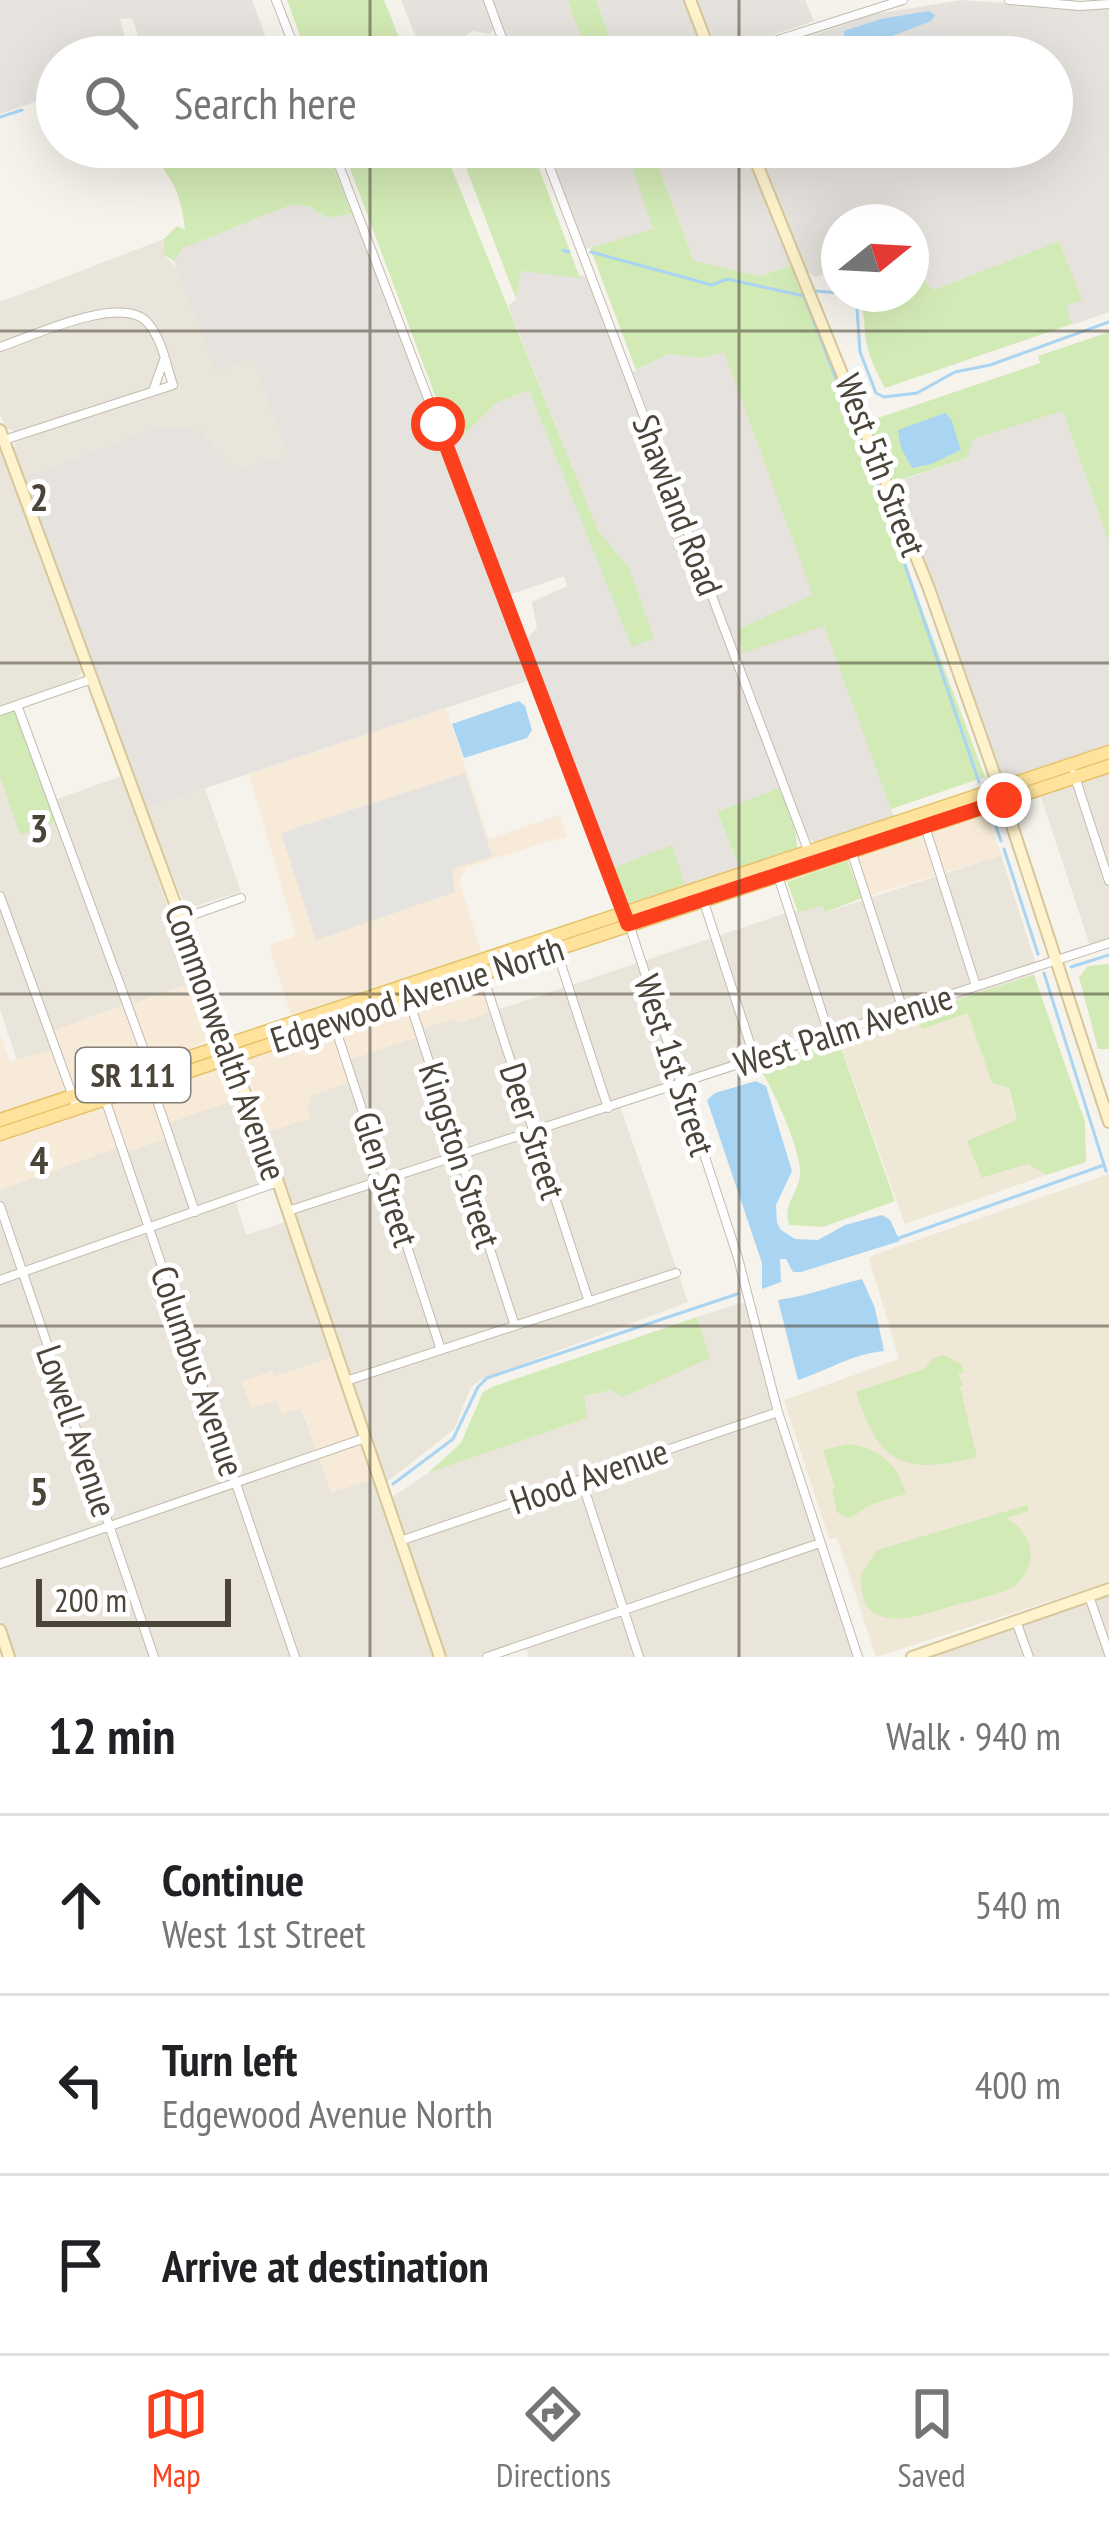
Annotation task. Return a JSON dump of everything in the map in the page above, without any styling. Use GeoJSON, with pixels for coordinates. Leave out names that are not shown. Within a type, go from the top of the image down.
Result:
{"type":"FeatureCollection","features":[{"type":"Feature","properties":{"kind":"main road","name":"Edgewood Avenue North"},"geometry":{"type":"LineString","coordinates":[[0,1120],[75,1101],[1074,770],[1109,752]]}},
{"type":"Feature","properties":{"kind":"main road","name":"Edgewood Avenue North"},"geometry":{"type":"LineString","coordinates":[[1074,770],[1109,766]]}},
{"type":"Feature","properties":{"kind":"main road","name":"Edgewood Avenue North"},"geometry":{"type":"LineString","coordinates":[[0,1134],[75,1101]]}},
{"type":"Feature","properties":{"kind":"street"},"geometry":{"type":"LineString","coordinates":[[276,0],[290,36]]}},
{"type":"Feature","properties":{"kind":"street"},"geometry":{"type":"LineString","coordinates":[[488,0],[501,36]]}},
{"type":"Feature","properties":{"kind":"street"},"geometry":{"type":"LineString","coordinates":[[690,0],[704,36]]}},
{"type":"Feature","properties":{"kind":"street"},"geometry":{"type":"LineString","coordinates":[[790,36],[903,0]]}},
{"type":"Feature","properties":{"kind":"street"},"geometry":{"type":"LineString","coordinates":[[1009,0],[1109,4]]}},
{"type":"Feature","properties":{"kind":"street","name":"West 1st Street"},"geometry":{"type":"LineString","coordinates":[[340,168],[625,918],[747,1288],[778,1412],[858,1657]]}},
{"type":"Feature","properties":{"kind":"street","name":"Shawland Road"},"geometry":{"type":"LineString","coordinates":[[550,168],[810,857]]}},
{"type":"Feature","properties":{"kind":"street","name":"West 5th Street"},"geometry":{"type":"LineString","coordinates":[[759,168],[893,494],[1001,794],[1109,1122]]}},
{"type":"Feature","properties":{"kind":"street"},"geometry":{"type":"LineString","coordinates":[[0,347],[102,313],[133,313],[148,323],[173,385],[2,436]]}},
{"type":"Feature","properties":{"kind":"street"},"geometry":{"type":"LineString","coordinates":[[152,392],[164,358]]}},
{"type":"Feature","properties":{"kind":"street","name":"Commonwealth Avenue"},"geometry":{"type":"LineString","coordinates":[[2,436],[278,1182],[440,1657]]}},
{"type":"Feature","properties":{"kind":"street"},"geometry":{"type":"LineString","coordinates":[[0,710],[92,679]]}},
{"type":"Feature","properties":{"kind":"street"},"geometry":{"type":"LineString","coordinates":[[17,705],[151,1075],[195,1211]]}},
{"type":"Feature","properties":{"kind":"street"},"geometry":{"type":"LineString","coordinates":[[1074,770],[1109,880]]}},
{"type":"Feature","properties":{"kind":"street"},"geometry":{"type":"LineString","coordinates":[[923,820],[976,986]]}},
{"type":"Feature","properties":{"kind":"street"},"geometry":{"type":"LineString","coordinates":[[849,844],[903,1010]]}},
{"type":"Feature","properties":{"kind":"street"},"geometry":{"type":"LineString","coordinates":[[775,868],[829,1034]]}},
{"type":"Feature","properties":{"kind":"street"},"geometry":{"type":"LineString","coordinates":[[701,893],[755,1059]]}},
{"type":"Feature","properties":{"kind":"street"},"geometry":{"type":"LineString","coordinates":[[0,896],[75,1101]]}},
{"type":"Feature","properties":{"kind":"street"},"geometry":{"type":"LineString","coordinates":[[181,919],[241,898]]}},
{"type":"Feature","properties":{"kind":"street"},"geometry":{"type":"LineString","coordinates":[[554,942],[608,1108]]}},
{"type":"Feature","properties":{"kind":"street","name":"West Palm Avenue"},"geometry":{"type":"LineString","coordinates":[[288,1211],[1109,943]]}},
{"type":"Feature","properties":{"kind":"street","name":"Deer Street"},"geometry":{"type":"LineString","coordinates":[[480,966],[589,1302]]}},
{"type":"Feature","properties":{"kind":"street","name":"Kingston Street"},"geometry":{"type":"LineString","coordinates":[[406,990],[515,1326]]}},
{"type":"Feature","properties":{"kind":"street","name":"Glen Street"},"geometry":{"type":"LineString","coordinates":[[332,1015],[442,1350]]}},
{"type":"Feature","properties":{"kind":"street","name":"Columbus Avenue"},"geometry":{"type":"LineString","coordinates":[[102,1092],[295,1657]]}},
{"type":"Feature","properties":{"kind":"street"},"geometry":{"type":"LineString","coordinates":[[0,1280],[278,1182]]}},
{"type":"Feature","properties":{"kind":"street","name":"Lowell Avenue"},"geometry":{"type":"LineString","coordinates":[[0,1206],[154,1657]]}},
{"type":"Feature","properties":{"kind":"street"},"geometry":{"type":"LineString","coordinates":[[346,1381],[676,1273]]}},
{"type":"Feature","properties":{"kind":"street","name":"Hood Avenue"},"geometry":{"type":"LineString","coordinates":[[400,1541],[778,1412]]}},
{"type":"Feature","properties":{"kind":"street"},"geometry":{"type":"LineString","coordinates":[[0,1564],[365,1438]]}},
{"type":"Feature","properties":{"kind":"street"},"geometry":{"type":"LineString","coordinates":[[581,1479],[639,1657]]}},
{"type":"Feature","properties":{"kind":"street"},"geometry":{"type":"LineString","coordinates":[[487,1657],[820,1544]]}},
{"type":"Feature","properties":{"kind":"street"},"geometry":{"type":"LineString","coordinates":[[912,1657],[1109,1589]]}},
{"type":"Feature","properties":{"kind":"street"},"geometry":{"type":"LineString","coordinates":[[1089,1596],[1109,1654]]}},
{"type":"Feature","properties":{"kind":"street"},"geometry":{"type":"LineString","coordinates":[[1016,1621],[1029,1657]]}},
{"type":"Feature","properties":{"kind":"street"},"geometry":{"type":"LineString","coordinates":[[0,1630],[9,1657]]}},
{"type":"Feature","properties":{"kind":"shaded area"},"geometry":{"type":"Polygon","coordinates":[[[0,0],[252,0],[265,36],[138,36],[132,18],[120,19],[124,36],[36,36],[36,101],[0,114],[0,0]]]}},
{"type":"Feature","properties":{"kind":"shaded area"},"geometry":{"type":"Polygon","coordinates":[[[401,0],[485,0],[495,28],[490,34],[416,36],[401,0]]]}},
{"type":"Feature","properties":{"kind":"shaded area"},"geometry":{"type":"Polygon","coordinates":[[[492,0],[567,0],[581,36],[505,36],[492,0]]]}},
{"type":"Feature","properties":{"kind":"shaded area"},"geometry":{"type":"Polygon","coordinates":[[[596,0],[690,0],[705,36],[609,36],[596,0]]]}},
{"type":"Feature","properties":{"kind":"shaded area"},"geometry":{"type":"Polygon","coordinates":[[[695,0],[805,0],[814,21],[770,36],[711,36],[695,0]]]}},
{"type":"Feature","properties":{"kind":"shaded area"},"geometry":{"type":"Polygon","coordinates":[[[962,0],[1109,7],[1109,312],[1072,325],[1065,306],[1081,300],[1059,241],[934,290],[929,286],[929,204],[821,204],[821,275],[815,277],[808,272],[764,168],[1073,168],[1073,36],[811,36],[875,14],[962,0]]]}},
{"type":"Feature","properties":{"kind":"shaded area"},"geometry":{"type":"Polygon","coordinates":[[[939,24],[941,29],[950,27],[953,36],[907,36],[939,24]]]}},
{"type":"Feature","properties":{"kind":"shaded area"},"geometry":{"type":"Polygon","coordinates":[[[555,168],[632,168],[654,229],[586,249],[555,168]]]}},
{"type":"Feature","properties":{"kind":"shaded area"},"geometry":{"type":"Polygon","coordinates":[[[659,168],[757,168],[793,265],[760,276],[694,261],[659,168]]]}},
{"type":"Feature","properties":{"kind":"shaded area"},"geometry":{"type":"Polygon","coordinates":[[[293,204],[310,207],[327,218],[354,214],[530,680],[146,808],[24,477],[159,426],[201,430],[233,471],[287,454],[253,359],[216,371],[174,261],[182,248],[293,204]]]}},
{"type":"Feature","properties":{"kind":"shaded area"},"geometry":{"type":"Polygon","coordinates":[[[164,239],[163,254],[180,271],[216,370],[253,358],[287,454],[233,471],[201,430],[159,426],[24,477],[14,450],[15,443],[25,437],[178,386],[155,326],[133,310],[101,311],[0,344],[0,302],[164,239]]]}},
{"type":"Feature","properties":{"kind":"shaded area"},"geometry":{"type":"Polygon","coordinates":[[[521,271],[588,276],[781,787],[717,812],[739,868],[685,886],[671,846],[610,869],[526,640],[537,628],[532,602],[567,586],[564,576],[509,595],[449,443],[496,403],[529,390],[632,646],[629,568],[598,530],[508,306],[516,299],[521,271]]]}},
{"type":"Feature","properties":{"kind":"shaded area"},"geometry":{"type":"Polygon","coordinates":[[[125,314],[149,329],[159,355],[159,374],[146,391],[16,433],[5,427],[0,413],[0,351],[102,316],[125,314]]]}},
{"type":"Feature","properties":{"kind":"shaded area"},"geometry":{"type":"Polygon","coordinates":[[[724,351],[814,596],[738,630],[743,652],[824,625],[894,816],[815,842],[802,823],[633,372],[668,354],[702,358],[724,351]]]}},
{"type":"Feature","properties":{"kind":"shaded area"},"geometry":{"type":"Polygon","coordinates":[[[1063,411],[1109,543],[1109,745],[1004,779],[894,483],[967,458],[972,439],[1063,411]]]}},
{"type":"Feature","properties":{"kind":"shaded area"},"geometry":{"type":"Polygon","coordinates":[[[0,449],[82,672],[73,682],[0,707],[0,449]]]}},
{"type":"Feature","properties":{"kind":"shaded area"},"geometry":{"type":"Polygon","coordinates":[[[446,708],[489,839],[560,815],[567,836],[467,867],[459,880],[481,952],[291,1015],[269,945],[296,936],[249,774],[446,708]]]}},
{"type":"Feature","properties":{"kind":"shaded area"},"geometry":{"type":"Polygon","coordinates":[[[1109,771],[1109,947],[1092,952],[1040,794],[1109,771]]]}},
{"type":"Feature","properties":{"kind":"shaded area"},"geometry":{"type":"Polygon","coordinates":[[[465,773],[492,856],[452,869],[455,892],[316,940],[281,833],[465,773]]]}},
{"type":"Feature","properties":{"kind":"shaded area"},"geometry":{"type":"Polygon","coordinates":[[[122,776],[194,982],[130,1005],[54,800],[122,776]]]}},
{"type":"Feature","properties":{"kind":"shaded area"},"geometry":{"type":"Polygon","coordinates":[[[0,777],[20,834],[56,821],[124,1005],[53,1031],[0,889],[0,777]]]}},
{"type":"Feature","properties":{"kind":"shaded area"},"geometry":{"type":"Polygon","coordinates":[[[205,788],[241,892],[186,909],[146,808],[205,788]]]}},
{"type":"Feature","properties":{"kind":"shaded area"},"geometry":{"type":"Polygon","coordinates":[[[986,812],[1001,855],[862,898],[846,858],[986,812]]]}},
{"type":"Feature","properties":{"kind":"shaded area"},"geometry":{"type":"Polygon","coordinates":[[[1001,855],[1035,961],[1034,975],[620,1106],[688,1302],[480,1380],[471,1387],[454,1429],[387,1482],[268,1132],[310,1118],[309,1096],[349,1060],[421,1029],[455,1018],[458,1023],[786,913],[822,906],[827,912],[1001,855]]]}},
{"type":"Feature","properties":{"kind":"shaded area"},"geometry":{"type":"Polygon","coordinates":[[[0,906],[53,1049],[17,1060],[0,1009],[0,906]]]}},
{"type":"Feature","properties":{"kind":"shaded area"},"geometry":{"type":"Polygon","coordinates":[[[486,976],[496,1010],[457,1024],[455,1018],[422,1029],[423,1035],[350,1060],[356,1080],[310,1096],[306,1104],[310,1118],[268,1132],[245,1066],[248,1056],[486,976]]]}},
{"type":"Feature","properties":{"kind":"shaded area"},"geometry":{"type":"Polygon","coordinates":[[[194,982],[211,1038],[188,1050],[152,1058],[130,1005],[194,982]]]}},
{"type":"Feature","properties":{"kind":"shaded area"},"geometry":{"type":"Polygon","coordinates":[[[124,1005],[140,1049],[140,1065],[75,1085],[53,1031],[124,1005]]]}},
{"type":"Feature","properties":{"kind":"shaded area"},"geometry":{"type":"Polygon","coordinates":[[[914,1010],[922,1029],[968,1012],[992,1082],[1008,1087],[1017,1120],[983,1178],[1029,1164],[1046,1175],[905,1224],[837,1035],[914,1010]]]}},
{"type":"Feature","properties":{"kind":"shaded area"},"geometry":{"type":"Polygon","coordinates":[[[0,1035],[10,1062],[53,1049],[65,1086],[62,1092],[0,1114],[0,1035]]]}},
{"type":"Feature","properties":{"kind":"shaded area"},"geometry":{"type":"Polygon","coordinates":[[[217,1066],[227,1072],[237,1099],[163,1125],[166,1138],[120,1154],[117,1148],[0,1190],[0,1140],[217,1066]]]}},
{"type":"Feature","properties":{"kind":"shaded area"},"geometry":{"type":"Polygon","coordinates":[[[237,1099],[273,1187],[235,1200],[246,1235],[285,1222],[331,1358],[274,1377],[272,1372],[277,1400],[301,1408],[331,1492],[373,1479],[433,1657],[13,1657],[0,1619],[0,1190],[118,1147],[121,1154],[166,1138],[162,1125],[237,1099]]]}},
{"type":"Feature","properties":{"kind":"shaded area"},"geometry":{"type":"Polygon","coordinates":[[[1109,1174],[1109,1582],[876,1657],[837,1538],[829,1539],[784,1400],[899,1359],[869,1259],[873,1255],[1109,1174]]]}},
{"type":"Feature","properties":{"kind":"shaded area"},"geometry":{"type":"Polygon","coordinates":[[[748,1301],[854,1657],[529,1657],[526,1648],[497,1657],[446,1657],[392,1497],[428,1473],[586,1418],[583,1396],[709,1358],[697,1317],[748,1301]]]}},
{"type":"Feature","properties":{"kind":"shaded area"},"geometry":{"type":"Polygon","coordinates":[[[331,1358],[373,1479],[331,1493],[302,1408],[282,1414],[276,1400],[252,1408],[241,1382],[272,1371],[274,1377],[331,1358]]]}},
{"type":"Feature","properties":{"kind":"shaded area"},"geometry":{"type":"Polygon","coordinates":[[[1109,1596],[1109,1657],[930,1657],[1109,1596]]]}},
{"type":"Feature","properties":{"kind":"green space"},"geometry":{"type":"Polygon","coordinates":[[[287,0],[384,0],[399,36],[300,36],[287,0]]]}},
{"type":"Feature","properties":{"kind":"green space"},"geometry":{"type":"Polygon","coordinates":[[[567,0],[596,0],[609,36],[581,36],[567,0]]]}},
{"type":"Feature","properties":{"kind":"green space"},"geometry":{"type":"Polygon","coordinates":[[[162,168],[334,168],[352,214],[327,218],[310,207],[293,204],[183,248],[174,261],[163,254],[164,239],[177,226],[185,230],[175,188],[162,168]]]}},
{"type":"Feature","properties":{"kind":"green space"},"geometry":{"type":"Polygon","coordinates":[[[350,168],[451,168],[598,530],[629,568],[654,638],[632,647],[529,390],[496,403],[458,441],[451,438],[350,168]]]}},
{"type":"Feature","properties":{"kind":"green space"},"geometry":{"type":"Polygon","coordinates":[[[466,168],[539,168],[580,278],[521,271],[516,299],[466,168]]]}},
{"type":"Feature","properties":{"kind":"green space"},"geometry":{"type":"Polygon","coordinates":[[[632,168],[659,168],[694,261],[760,276],[793,265],[985,777],[891,809],[824,626],[743,653],[737,630],[813,595],[724,352],[702,358],[668,354],[636,370],[590,248],[653,229],[632,168]]]}},
{"type":"Feature","properties":{"kind":"green space"},"geometry":{"type":"Polygon","coordinates":[[[1059,241],[1082,300],[1066,306],[1072,324],[885,388],[866,341],[862,312],[929,312],[929,285],[934,290],[1059,241]]]}},
{"type":"Feature","properties":{"kind":"green space"},"geometry":{"type":"Polygon","coordinates":[[[1109,332],[1109,543],[1063,411],[973,439],[967,458],[894,482],[869,421],[1040,363],[1038,356],[1109,332]]]}},
{"type":"Feature","properties":{"kind":"green space"},"geometry":{"type":"Polygon","coordinates":[[[11,709],[56,821],[20,835],[0,777],[0,713],[11,709]]]}},
{"type":"Feature","properties":{"kind":"green space"},"geometry":{"type":"Polygon","coordinates":[[[781,787],[795,823],[797,848],[739,867],[717,812],[781,787]]]}},
{"type":"Feature","properties":{"kind":"green space"},"geometry":{"type":"Polygon","coordinates":[[[672,845],[685,885],[629,903],[622,901],[610,869],[672,845]]]}},
{"type":"Feature","properties":{"kind":"green space"},"geometry":{"type":"Polygon","coordinates":[[[847,861],[862,898],[826,912],[822,906],[798,912],[787,882],[847,861]]]}},
{"type":"Feature","properties":{"kind":"green space"},"geometry":{"type":"Polygon","coordinates":[[[1109,964],[1109,1049],[1098,1049],[1079,977],[1088,966],[1109,964]]]}},
{"type":"Feature","properties":{"kind":"green space"},"geometry":{"type":"Polygon","coordinates":[[[1034,975],[1085,1122],[1086,1162],[1046,1175],[1028,1164],[982,1178],[967,1141],[1017,1120],[1009,1088],[992,1083],[968,1013],[922,1029],[915,1013],[1034,975]]]}},
{"type":"Feature","properties":{"kind":"green space"},"geometry":{"type":"Polygon","coordinates":[[[838,1039],[895,1201],[823,1227],[789,1225],[788,1210],[800,1178],[799,1161],[784,1116],[757,1065],[838,1039]]]}},
{"type":"Feature","properties":{"kind":"green space"},"geometry":{"type":"Polygon","coordinates":[[[697,1317],[710,1358],[623,1397],[610,1390],[584,1396],[587,1418],[428,1473],[461,1443],[483,1392],[697,1317]]]}},
{"type":"Feature","properties":{"kind":"green space"},"geometry":{"type":"Polygon","coordinates":[[[944,1355],[961,1364],[964,1372],[958,1374],[977,1457],[931,1465],[898,1459],[874,1436],[856,1392],[924,1369],[944,1355]]]}},
{"type":"Feature","properties":{"kind":"green space"},"geometry":{"type":"Polygon","coordinates":[[[848,1444],[885,1459],[906,1494],[872,1504],[848,1519],[837,1512],[823,1450],[848,1444]]]}},
{"type":"Feature","properties":{"kind":"green space"},"geometry":{"type":"Polygon","coordinates":[[[1027,1505],[1029,1511],[1007,1518],[1023,1533],[1031,1550],[1028,1568],[1015,1586],[907,1618],[879,1615],[869,1608],[861,1575],[877,1550],[1027,1505]]]}},
{"type":"Feature","properties":{"kind":"water"},"geometry":{"type":"Polygon","coordinates":[[[929,11],[935,15],[931,21],[892,36],[844,36],[844,31],[929,11]]]}},
{"type":"Feature","properties":{"kind":"water"},"geometry":{"type":"Polygon","coordinates":[[[945,413],[961,450],[912,468],[898,430],[945,413]]]}},
{"type":"Feature","properties":{"kind":"water"},"geometry":{"type":"Polygon","coordinates":[[[519,701],[532,730],[527,738],[464,758],[452,724],[519,701]]]}},
{"type":"Feature","properties":{"kind":"water"},"geometry":{"type":"Polygon","coordinates":[[[756,1081],[766,1086],[792,1171],[776,1205],[781,1230],[795,1239],[818,1240],[845,1225],[882,1215],[890,1220],[900,1241],[801,1272],[793,1272],[786,1259],[780,1259],[781,1282],[762,1289],[762,1263],[707,1100],[715,1093],[756,1081]]]}},
{"type":"Feature","properties":{"kind":"water"},"geometry":{"type":"Polygon","coordinates":[[[862,1279],[875,1308],[884,1351],[798,1380],[778,1300],[862,1279]]]}},
{"type":"Feature","properties":{"kind":"waterway"},"geometry":{"type":"LineString","coordinates":[[0,117],[22,110]]}},
{"type":"Feature","properties":{"kind":"waterway"},"geometry":{"type":"LineString","coordinates":[[563,250],[569,252]]}},
{"type":"Feature","properties":{"kind":"waterway"},"geometry":{"type":"LineString","coordinates":[[591,252],[712,285],[727,279],[804,296]]}},
{"type":"Feature","properties":{"kind":"waterway"},"geometry":{"type":"LineString","coordinates":[[816,291],[821,291]]}},
{"type":"Feature","properties":{"kind":"waterway"},"geometry":{"type":"LineString","coordinates":[[804,296],[883,500],[979,782]]}},
{"type":"Feature","properties":{"kind":"waterway"},"geometry":{"type":"LineString","coordinates":[[857,312],[860,352],[876,393],[884,397],[917,393],[955,372],[990,365],[1109,322]]}},
{"type":"Feature","properties":{"kind":"waterway"},"geometry":{"type":"LineString","coordinates":[[993,818],[1001,841]]}},
{"type":"Feature","properties":{"kind":"waterway"},"geometry":{"type":"LineString","coordinates":[[1004,849],[1038,954]]}},
{"type":"Feature","properties":{"kind":"waterway"},"geometry":{"type":"LineString","coordinates":[[1071,967],[1109,955]]}},
{"type":"Feature","properties":{"kind":"waterway"},"geometry":{"type":"LineString","coordinates":[[1044,973],[1106,1171]]}},
{"type":"Feature","properties":{"kind":"waterway"},"geometry":{"type":"LineString","coordinates":[[899,1238],[1104,1165]]}},
{"type":"Feature","properties":{"kind":"waterway"},"geometry":{"type":"LineString","coordinates":[[393,1484],[453,1439],[487,1378],[737,1294]]}},
{"type":"Feature","properties":{"kind":"route"},"geometry":{"type":"LineString","coordinates":[[438,424],[628,924],[1004,800]]}}]}
